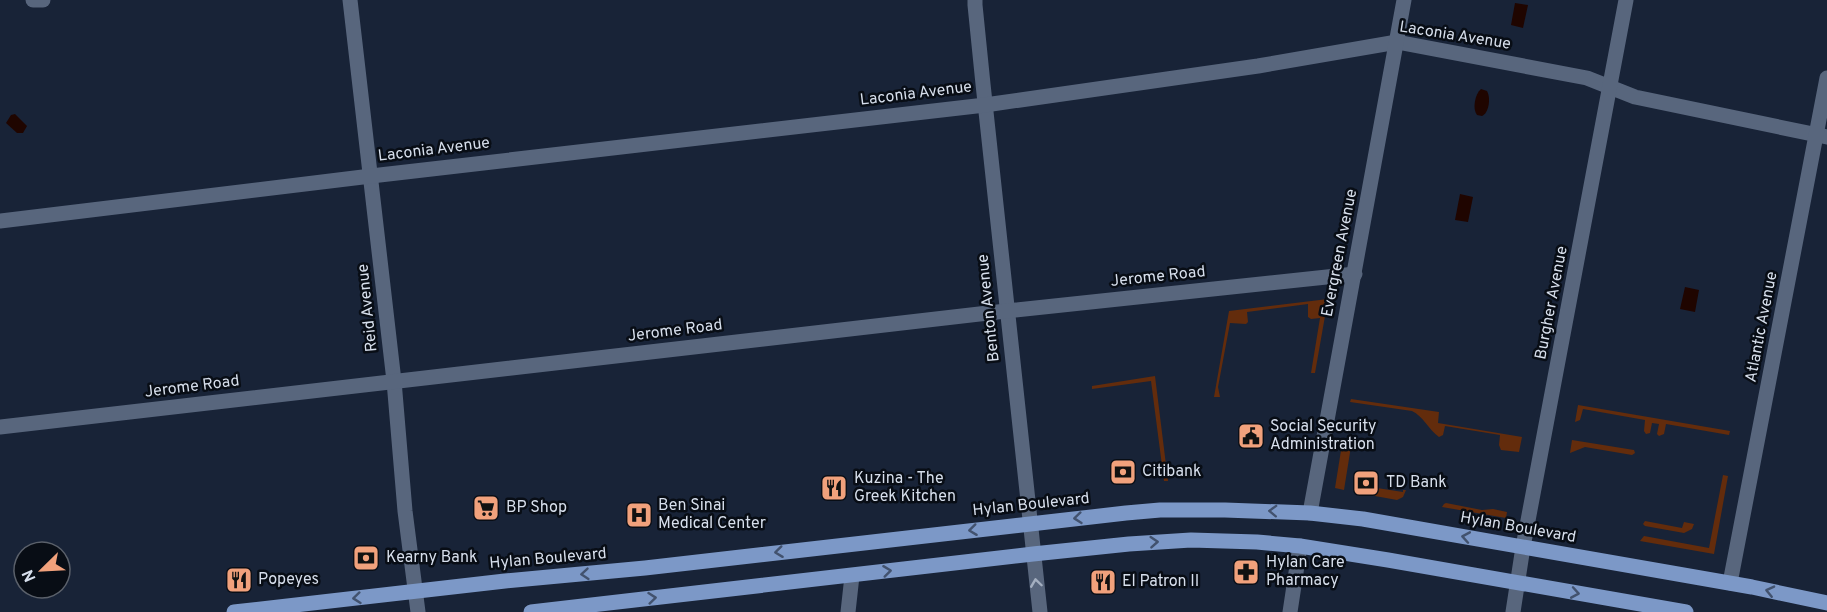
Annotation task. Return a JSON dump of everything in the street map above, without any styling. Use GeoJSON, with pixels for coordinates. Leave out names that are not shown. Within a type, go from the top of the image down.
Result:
{"type":"FeatureCollection","features":[{"type":"Feature","properties":{"kind":"main road","name":"Hylan Boulevard"},"geometry":{"type":"LineString","coordinates":[[234,612],[1160,510],[1310,513],[1363,519],[1730,583],[1827,603]]}},
{"type":"Feature","properties":{"kind":"main road"},"geometry":{"type":"LineString","coordinates":[[531,612],[624,607],[1033,554],[1191,540],[1300,546],[1686,612]]}},
{"type":"Feature","properties":{"kind":"street"},"geometry":{"type":"LineString","coordinates":[[33,0],[43,0]]}},
{"type":"Feature","properties":{"kind":"street","name":"Reid Avenue"},"geometry":{"type":"LineString","coordinates":[[350,0],[418,612]]}},
{"type":"Feature","properties":{"kind":"street","name":"Benton Avenue"},"geometry":{"type":"LineString","coordinates":[[975,0],[1040,612]]}},
{"type":"Feature","properties":{"kind":"street","name":"Evergreen Avenue"},"geometry":{"type":"LineString","coordinates":[[1310,513],[1404,0]]}},
{"type":"Feature","properties":{"kind":"street","name":"Burgher Avenue"},"geometry":{"type":"LineString","coordinates":[[1513,612],[1523,547],[1626,0]]}},
{"type":"Feature","properties":{"kind":"street","name":"Laconia Avenue"},"geometry":{"type":"LineString","coordinates":[[0,221],[985,105],[1258,66],[1396,42],[1587,78],[1635,97],[1822,136]]}},
{"type":"Feature","properties":{"kind":"street","name":"Atlantic Avenue"},"geometry":{"type":"LineString","coordinates":[[1730,583],[1822,136],[1827,78]]}},
{"type":"Feature","properties":{"kind":"street","name":"Jerome Road"},"geometry":{"type":"LineString","coordinates":[[0,427],[1007,311],[1355,274]]}},
{"type":"Feature","properties":{"kind":"street"},"geometry":{"type":"LineString","coordinates":[[1290,612],[1300,546]]}},
{"type":"Feature","properties":{"kind":"street"},"geometry":{"type":"LineString","coordinates":[[848,612],[852,576]]}},
{"type":"Feature","properties":{"kind":"shaded area"},"geometry":{"type":"Polygon","coordinates":[[[1515,3],[1528,5],[1523,28],[1511,25],[1515,3]]]}},
{"type":"Feature","properties":{"kind":"shaded area"},"geometry":{"type":"Polygon","coordinates":[[[1481,89],[1487,91],[1489,97],[1488,109],[1482,116],[1477,115],[1474,105],[1481,89]]]}},
{"type":"Feature","properties":{"kind":"shaded area"},"geometry":{"type":"Polygon","coordinates":[[[15,114],[27,126],[23,133],[17,133],[6,123],[11,115],[15,114]]]}},
{"type":"Feature","properties":{"kind":"shaded area"},"geometry":{"type":"Polygon","coordinates":[[[1460,194],[1473,197],[1468,222],[1455,220],[1460,194]]]}},
{"type":"Feature","properties":{"kind":"shaded area"},"geometry":{"type":"Polygon","coordinates":[[[1685,287],[1699,290],[1695,312],[1680,309],[1685,287]]]}},
{"type":"Feature","properties":{"kind":"shaded area"},"geometry":{"type":"Polygon","coordinates":[[[1328,299],[1315,373],[1311,373],[1320,318],[1308,317],[1308,304],[1247,312],[1248,322],[1246,324],[1230,323],[1218,387],[1220,397],[1214,397],[1229,311],[1328,299]]]}},
{"type":"Feature","properties":{"kind":"shaded area"},"geometry":{"type":"Polygon","coordinates":[[[1155,376],[1168,481],[1164,481],[1151,381],[1092,389],[1092,386],[1155,376]]]}},
{"type":"Feature","properties":{"kind":"shaded area"},"geometry":{"type":"Polygon","coordinates":[[[1351,399],[1439,412],[1438,423],[1522,437],[1519,452],[1501,450],[1500,435],[1445,426],[1443,435],[1439,437],[1412,411],[1350,402],[1351,399]]]}},
{"type":"Feature","properties":{"kind":"shaded area"},"geometry":{"type":"Polygon","coordinates":[[[1578,405],[1730,431],[1729,435],[1666,424],[1664,434],[1659,436],[1657,434],[1659,424],[1652,423],[1650,433],[1646,434],[1645,420],[1583,409],[1580,420],[1575,422],[1578,405]]]}},
{"type":"Feature","properties":{"kind":"shaded area"},"geometry":{"type":"Polygon","coordinates":[[[1343,438],[1352,440],[1344,490],[1335,488],[1343,438]]]}},
{"type":"Feature","properties":{"kind":"shaded area"},"geometry":{"type":"Polygon","coordinates":[[[1572,440],[1634,450],[1635,453],[1632,455],[1585,447],[1570,453],[1572,440]]]}},
{"type":"Feature","properties":{"kind":"shaded area"},"geometry":{"type":"Polygon","coordinates":[[[1723,475],[1728,476],[1714,554],[1640,541],[1644,536],[1709,548],[1723,475]]]}},
{"type":"Feature","properties":{"kind":"shaded area"},"geometry":{"type":"Polygon","coordinates":[[[1377,488],[1403,492],[1406,490],[1403,497],[1397,500],[1375,496],[1377,488]]]}},
{"type":"Feature","properties":{"kind":"shaded area"},"geometry":{"type":"Polygon","coordinates":[[[1446,503],[1507,512],[1506,518],[1442,507],[1446,503]]]}},
{"type":"Feature","properties":{"kind":"shaded area"},"geometry":{"type":"Polygon","coordinates":[[[1645,521],[1682,528],[1684,522],[1694,524],[1692,529],[1684,533],[1645,526],[1643,524],[1645,521]]]}},
{"type":"Feature","properties":{"kind":"place","name":"Social Security Administration"},"geometry":{"type":"Point","coordinates":[1251,436]}},
{"type":"Feature","properties":{"kind":"place","name":"Citibank"},"geometry":{"type":"Point","coordinates":[1123,472]}},
{"type":"Feature","properties":{"kind":"place","name":"TD Bank"},"geometry":{"type":"Point","coordinates":[1366,483]}},
{"type":"Feature","properties":{"kind":"place","name":"Kuzina - The Greek Kitchen"},"geometry":{"type":"Point","coordinates":[834,488]}},
{"type":"Feature","properties":{"kind":"place","name":"BP Shop"},"geometry":{"type":"Point","coordinates":[486,508]}},
{"type":"Feature","properties":{"kind":"place","name":"Ben Sinai Medical Center"},"geometry":{"type":"Point","coordinates":[639,515]}},
{"type":"Feature","properties":{"kind":"place","name":"Kearny Bank"},"geometry":{"type":"Point","coordinates":[366,558]}},
{"type":"Feature","properties":{"kind":"place","name":"Hylan Care Pharmacy"},"geometry":{"type":"Point","coordinates":[1246,572]}},
{"type":"Feature","properties":{"kind":"place","name":"Popeyes"},"geometry":{"type":"Point","coordinates":[239,580]}},
{"type":"Feature","properties":{"kind":"place","name":"El Patron II"},"geometry":{"type":"Point","coordinates":[1103,582]}}]}
